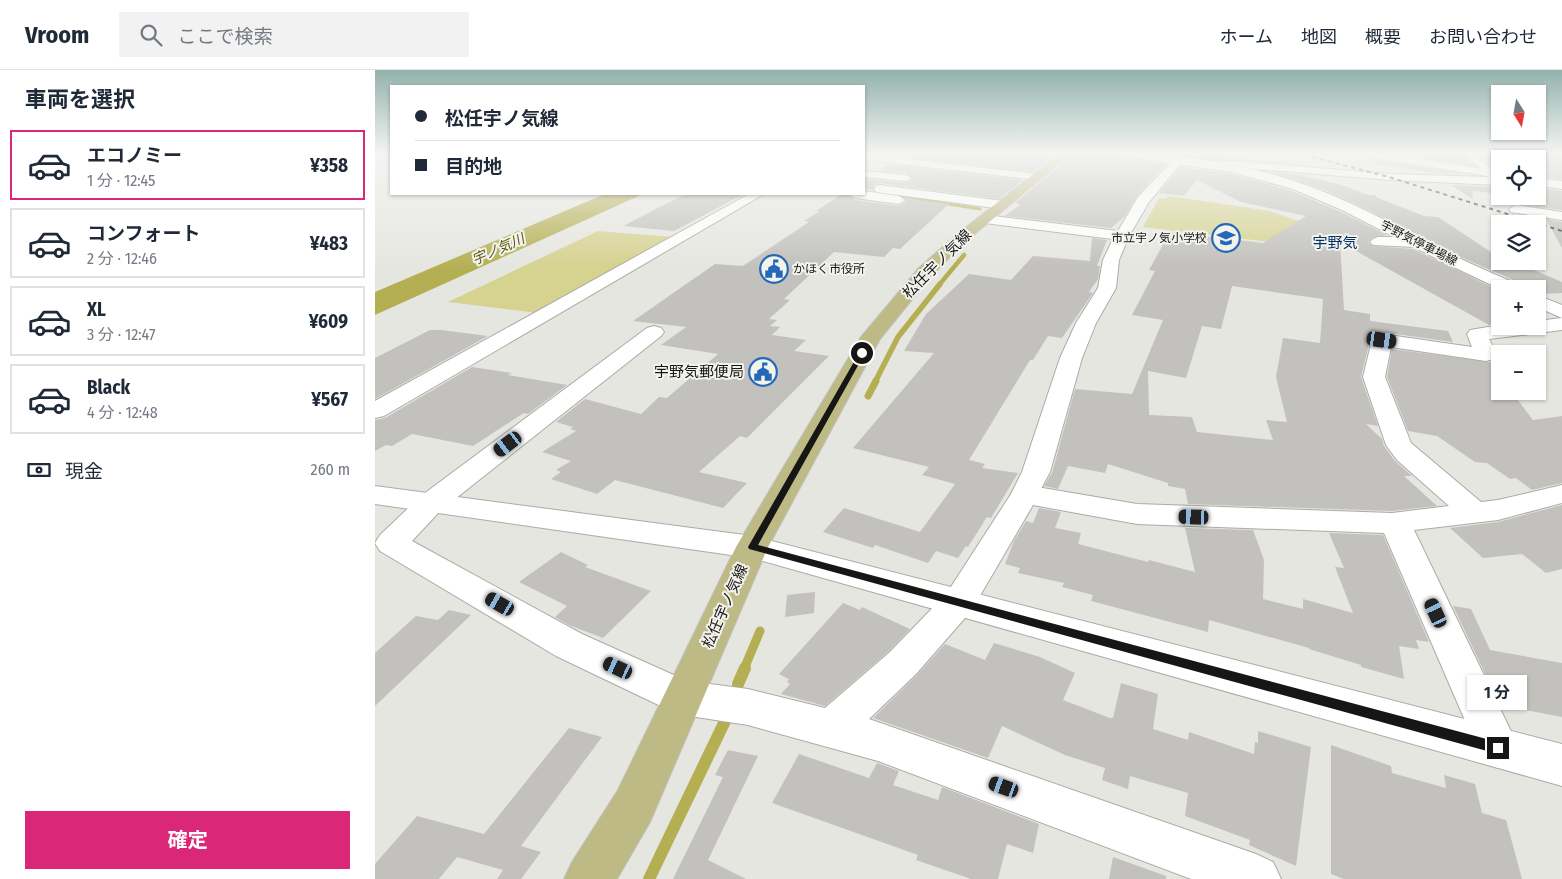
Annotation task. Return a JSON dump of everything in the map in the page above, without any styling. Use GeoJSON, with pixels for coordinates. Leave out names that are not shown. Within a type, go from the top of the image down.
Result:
{"type":"FeatureCollection","features":[{"type":"Feature","properties":{"kind":"main road","name":"松任宇ノ気線"},"geometry":{"type":"LineString","coordinates":[[589,879],[634,806],[752,547],[871,337],[925,272],[1016,191]]}},
{"type":"Feature","properties":{"kind":"street"},"geometry":{"type":"LineString","coordinates":[[862,195],[956,208],[1002,191]]}},
{"type":"Feature","properties":{"kind":"street"},"geometry":{"type":"LineString","coordinates":[[1042,191],[1122,236]]}},
{"type":"Feature","properties":{"kind":"street"},"geometry":{"type":"LineString","coordinates":[[832,728],[903,663],[959,602],[1025,494],[1036,472],[1071,358],[1086,323],[1107,288],[1111,260],[1122,236],[1143,200],[1151,191]]}},
{"type":"Feature","properties":{"kind":"street","name":"宇野気停車場線"},"geometry":{"type":"LineString","coordinates":[[1309,191],[1342,204],[1494,280]]}},
{"type":"Feature","properties":{"kind":"street"},"geometry":{"type":"LineString","coordinates":[[375,411],[756,195]]}},
{"type":"Feature","properties":{"kind":"street"},"geometry":{"type":"LineString","coordinates":[[1516,210],[1562,216]]}},
{"type":"Feature","properties":{"kind":"street"},"geometry":{"type":"LineString","coordinates":[[1378,242],[1416,242]]}},
{"type":"Feature","properties":{"kind":"street"},"geometry":{"type":"LineString","coordinates":[[1546,304],[1562,312]]}},
{"type":"Feature","properties":{"kind":"street"},"geometry":{"type":"LineString","coordinates":[[1475,513],[1406,454],[1399,445],[1373,378],[1382,340],[1486,355],[1477,334],[1562,324]]}},
{"type":"Feature","properties":{"kind":"street"},"geometry":{"type":"LineString","coordinates":[[654,332],[431,503],[391,543],[569,645],[683,698],[748,706],[878,741],[1256,879]]}},
{"type":"Feature","properties":{"kind":"street"},"geometry":{"type":"LineString","coordinates":[[1025,494],[1137,514],[1392,523],[1475,513],[1562,494]]}},
{"type":"Feature","properties":{"kind":"street"},"geometry":{"type":"LineString","coordinates":[[375,496],[752,547],[1562,765]]}},
{"type":"Feature","properties":{"kind":"street"},"geometry":{"type":"LineString","coordinates":[[1392,523],[1402,538],[1498,748]]}},
{"type":"Feature","properties":{"kind":"shaded area"},"geometry":{"type":"Polygon","coordinates":[[[1168,196],[1270,211],[1298,221],[1278,243],[1143,227],[1159,198],[1166,199],[1168,196]]]}},
{"type":"Feature","properties":{"kind":"shaded area"},"geometry":{"type":"Polygon","coordinates":[[[598,231],[673,237],[538,313],[448,302],[598,231]]]}},
{"type":"Feature","properties":{"kind":"water","name":"宇ノ気川"},"geometry":{"type":"Polygon","coordinates":[[[603,195],[641,195],[375,315],[375,292],[603,195]]]}},
{"type":"Feature","properties":{"kind":"building"},"geometry":{"type":"Polygon","coordinates":[[[938,191],[1009,191],[999,199],[938,191]]]}},
{"type":"Feature","properties":{"kind":"building"},"geometry":{"type":"Polygon","coordinates":[[[1030,191],[1142,191],[1125,216],[1111,228],[1005,216],[1021,204],[1015,203],[1030,191]]]}},
{"type":"Feature","properties":{"kind":"building"},"geometry":{"type":"Polygon","coordinates":[[[1161,191],[1188,191],[1184,196],[1159,193],[1161,191]]]}},
{"type":"Feature","properties":{"kind":"building"},"geometry":{"type":"Polygon","coordinates":[[[1219,191],[1292,191],[1341,212],[1387,235],[1372,238],[1368,242],[1372,246],[1413,249],[1491,287],[1491,325],[1489,325],[1340,242],[1344,310],[1370,314],[1370,321],[1448,331],[1453,342],[1382,332],[1374,334],[1370,340],[1361,377],[1378,426],[1366,424],[1382,439],[1384,446],[1395,461],[1412,476],[1404,476],[1437,506],[1392,511],[1188,504],[1185,489],[1168,486],[1168,483],[1108,464],[1105,473],[1068,466],[1058,489],[1044,486],[1052,473],[1075,389],[1132,394],[1163,320],[1132,315],[1155,271],[1149,270],[1170,232],[1263,243],[1306,216],[1241,202],[1219,191]],[[1232,286],[1221,329],[1202,326],[1186,378],[1148,371],[1149,415],[1192,417],[1197,432],[1273,440],[1266,420],[1287,422],[1276,377],[1283,338],[1320,343],[1323,299],[1232,286]]]}},
{"type":"Feature","properties":{"kind":"building"},"geometry":{"type":"Polygon","coordinates":[[[1326,191],[1357,191],[1368,195],[1375,195],[1378,198],[1424,216],[1438,217],[1491,252],[1491,270],[1534,270],[1562,282],[1562,293],[1546,294],[1546,280],[1513,280],[1463,258],[1326,191]]]}},
{"type":"Feature","properties":{"kind":"building"},"geometry":{"type":"Polygon","coordinates":[[[1460,191],[1491,191],[1491,193],[1472,191],[1473,199],[1460,191]]]}},
{"type":"Feature","properties":{"kind":"building"},"geometry":{"type":"Polygon","coordinates":[[[1546,191],[1560,191],[1562,191],[1562,210],[1522,205],[1546,205],[1546,191]]]}},
{"type":"Feature","properties":{"kind":"building"},"geometry":{"type":"Polygon","coordinates":[[[683,195],[742,195],[674,231],[623,226],[683,195]]]}},
{"type":"Feature","properties":{"kind":"building"},"geometry":{"type":"Polygon","coordinates":[[[840,195],[848,195],[855,200],[899,206],[906,202],[905,198],[949,204],[900,249],[893,248],[884,257],[834,252],[784,299],[790,300],[769,319],[777,320],[770,326],[780,327],[772,335],[806,340],[794,351],[829,356],[747,438],[740,436],[699,472],[747,483],[723,508],[615,480],[597,494],[551,479],[561,472],[556,470],[571,461],[542,452],[576,431],[570,429],[573,427],[556,422],[585,399],[641,414],[659,397],[667,398],[718,354],[661,345],[686,327],[633,321],[715,264],[743,266],[809,222],[804,221],[820,211],[816,211],[840,195]]]}},
{"type":"Feature","properties":{"kind":"building"},"geometry":{"type":"Polygon","coordinates":[[[1546,219],[1562,222],[1562,248],[1546,219]]]}},
{"type":"Feature","properties":{"kind":"building"},"geometry":{"type":"Polygon","coordinates":[[[1092,238],[1107,240],[1097,266],[1100,266],[1098,279],[1089,292],[1093,293],[1062,338],[1048,336],[1033,360],[1030,360],[969,460],[985,464],[982,468],[1018,473],[991,518],[987,517],[968,547],[966,546],[958,558],[936,551],[928,563],[875,545],[873,548],[823,532],[844,508],[920,532],[955,484],[922,475],[929,467],[853,448],[934,353],[904,351],[926,314],[969,274],[1011,280],[1033,256],[1090,261],[1092,238]]]}},
{"type":"Feature","properties":{"kind":"building"},"geometry":{"type":"Polygon","coordinates":[[[430,330],[488,336],[375,399],[375,358],[430,330]]]}},
{"type":"Feature","properties":{"kind":"building"},"geometry":{"type":"Polygon","coordinates":[[[1392,349],[1490,362],[1491,400],[1518,400],[1533,420],[1562,416],[1562,483],[1532,490],[1516,478],[1510,479],[1487,463],[1475,462],[1437,436],[1408,431],[1387,377],[1392,349]]]}},
{"type":"Feature","properties":{"kind":"building"},"geometry":{"type":"Polygon","coordinates":[[[472,367],[512,373],[508,375],[567,385],[528,414],[524,413],[473,446],[412,434],[392,446],[386,445],[375,451],[375,420],[385,418],[472,367]]]}},
{"type":"Feature","properties":{"kind":"building"},"geometry":{"type":"Polygon","coordinates":[[[1562,505],[1562,569],[1546,573],[1522,554],[1483,558],[1450,528],[1498,522],[1562,505]]]}},
{"type":"Feature","properties":{"kind":"building"},"geometry":{"type":"Polygon","coordinates":[[[1039,508],[1061,512],[1055,528],[1081,533],[1078,544],[1195,572],[1185,528],[1253,530],[1264,560],[1263,599],[1303,609],[1303,599],[1353,613],[1335,567],[1344,568],[1329,533],[1383,535],[1429,642],[1416,640],[1419,649],[1399,646],[1404,679],[1361,667],[1361,665],[1309,648],[1209,620],[1208,632],[1091,601],[1093,595],[1062,587],[1064,583],[1018,573],[1020,568],[1005,564],[1014,541],[1026,521],[1033,523],[1039,508]]]}},
{"type":"Feature","properties":{"kind":"building"},"geometry":{"type":"Polygon","coordinates":[[[561,552],[588,565],[585,567],[651,591],[603,638],[569,625],[555,617],[567,606],[519,582],[561,552]]]}},
{"type":"Feature","properties":{"kind":"building"},"geometry":{"type":"Polygon","coordinates":[[[815,592],[814,613],[785,617],[787,595],[815,592]]]}},
{"type":"Feature","properties":{"kind":"building"},"geometry":{"type":"Polygon","coordinates":[[[843,603],[860,610],[862,607],[910,629],[889,651],[825,706],[781,694],[790,684],[787,682],[789,679],[779,674],[843,603]]]}},
{"type":"Feature","properties":{"kind":"building"},"geometry":{"type":"Polygon","coordinates":[[[1453,606],[1471,609],[1490,650],[1562,663],[1562,717],[1500,705],[1453,606]]]}},
{"type":"Feature","properties":{"kind":"building"},"geometry":{"type":"Polygon","coordinates":[[[449,610],[471,615],[375,706],[375,653],[416,616],[438,620],[449,610]]]}},
{"type":"Feature","properties":{"kind":"building"},"geometry":{"type":"Polygon","coordinates":[[[994,643],[1040,657],[1075,673],[1063,700],[1110,718],[1113,718],[1121,683],[1158,694],[1153,729],[1188,740],[1189,732],[1254,754],[1255,742],[1258,743],[1258,731],[1311,747],[1296,866],[1249,845],[1250,840],[1185,816],[1188,793],[1130,776],[1128,789],[1102,780],[1105,768],[1065,755],[1002,726],[988,758],[873,718],[917,675],[945,644],[985,660],[994,643]]]}},
{"type":"Feature","properties":{"kind":"building"},"geometry":{"type":"Polygon","coordinates":[[[569,728],[602,737],[521,846],[541,852],[521,879],[497,879],[503,870],[457,857],[439,879],[375,879],[375,864],[417,816],[484,834],[569,728]]]}},
{"type":"Feature","properties":{"kind":"building"},"geometry":{"type":"Polygon","coordinates":[[[1331,745],[1391,766],[1392,773],[1446,788],[1444,775],[1475,784],[1482,813],[1506,820],[1522,879],[1344,879],[1331,874],[1331,745]]]}},
{"type":"Feature","properties":{"kind":"building"},"geometry":{"type":"Polygon","coordinates":[[[728,750],[758,756],[708,860],[746,879],[673,879],[723,777],[715,775],[728,750]]]}},
{"type":"Feature","properties":{"kind":"building"},"geometry":{"type":"Polygon","coordinates":[[[799,754],[869,778],[877,763],[899,771],[893,785],[938,800],[942,787],[1039,824],[1033,853],[1007,844],[998,879],[971,879],[916,860],[918,855],[772,803],[799,754]]]}},
{"type":"Feature","properties":{"kind":"building"},"geometry":{"type":"Polygon","coordinates":[[[1113,857],[1166,876],[1166,879],[1109,879],[1113,857]]]}},
{"type":"Feature","properties":{"kind":"waterway"},"geometry":{"type":"LineString","coordinates":[[891,195],[980,209]]}},
{"type":"Feature","properties":{"kind":"waterway"},"geometry":{"type":"LineString","coordinates":[[939,285],[964,255]]}},
{"type":"Feature","properties":{"kind":"waterway"},"geometry":{"type":"LineString","coordinates":[[875,382],[898,337],[940,284]]}},
{"type":"Feature","properties":{"kind":"waterway"},"geometry":{"type":"LineString","coordinates":[[868,396],[876,381]]}},
{"type":"Feature","properties":{"kind":"waterway"},"geometry":{"type":"LineString","coordinates":[[744,669],[760,631]]}},
{"type":"Feature","properties":{"kind":"waterway"},"geometry":{"type":"LineString","coordinates":[[738,684],[745,668]]}},
{"type":"Feature","properties":{"kind":"waterway"},"geometry":{"type":"LineString","coordinates":[[649,879],[725,721]]}},
{"type":"Feature","properties":{"kind":"railway"},"geometry":{"type":"LineString","coordinates":[[1433,191],[1562,231]]}},
{"type":"Feature","properties":{"kind":"place","name":"市立宇ノ気小学校"},"geometry":{"type":"Point","coordinates":[1226,238]}},
{"type":"Feature","properties":{"kind":"place","name":"かほく市役所"},"geometry":{"type":"Point","coordinates":[774,269]}},
{"type":"Feature","properties":{"kind":"place","name":"宇野気郵便局"},"geometry":{"type":"Point","coordinates":[763,372]}},
{"type":"Feature","properties":{"kind":"district","name":"宇野気"},"geometry":{"type":"Point","coordinates":[1335,243]}},
{"type":"Feature","properties":{"kind":"route"},"geometry":{"type":"LineString","coordinates":[[862,353],[815,432],[752,547],[1498,748]]}}]}
